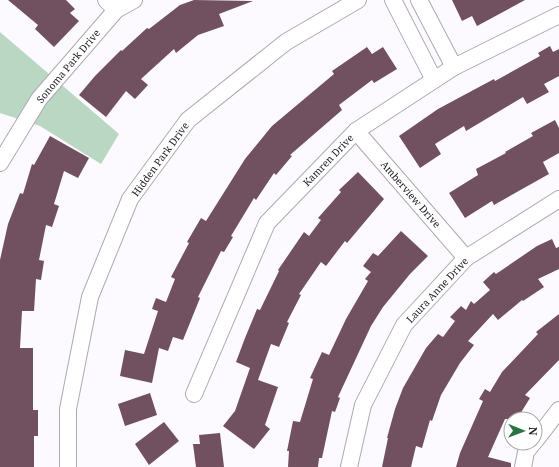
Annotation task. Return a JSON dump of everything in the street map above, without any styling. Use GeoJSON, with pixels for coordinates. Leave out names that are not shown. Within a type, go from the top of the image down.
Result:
{"type":"FeatureCollection","features":[{"type":"Feature","properties":{"kind":"street","name":"Sonoma Park Drive"},"geometry":{"type":"LineString","coordinates":[[0,163],[39,98],[111,5],[134,0]]}},
{"type":"Feature","properties":{"kind":"street","name":"Hidden Park Drive"},"geometry":{"type":"LineString","coordinates":[[68,467],[68,409],[90,297],[130,199],[188,120],[286,42],[358,0]]}},
{"type":"Feature","properties":{"kind":"street"},"geometry":{"type":"LineString","coordinates":[[393,0],[434,80]]}},
{"type":"Feature","properties":{"kind":"street"},"geometry":{"type":"LineString","coordinates":[[419,0],[454,67]]}},
{"type":"Feature","properties":{"kind":"street","name":"Kamren Drive"},"geometry":{"type":"LineString","coordinates":[[194,394],[267,223],[356,131],[454,67],[559,15]]}},
{"type":"Feature","properties":{"kind":"street","name":"Amberview Drive"},"geometry":{"type":"LineString","coordinates":[[356,131],[466,258]]}},
{"type":"Feature","properties":{"kind":"street","name":"Laura Anne Drive"},"geometry":{"type":"LineString","coordinates":[[349,467],[364,405],[404,325],[466,258],[559,199]]}},
{"type":"Feature","properties":{"kind":"street"},"geometry":{"type":"LineString","coordinates":[[543,430],[559,410]]}},
{"type":"Feature","properties":{"kind":"street"},"geometry":{"type":"LineString","coordinates":[[523,467],[527,451]]}},
{"type":"Feature","properties":{"kind":"green space"},"geometry":{"type":"Polygon","coordinates":[[[0,32],[119,134],[101,164],[40,126],[0,113],[0,32]]]}},
{"type":"Feature","properties":{"kind":"building"},"geometry":{"type":"Polygon","coordinates":[[[8,0],[66,0],[75,9],[70,13],[79,21],[54,47],[35,29],[38,25],[8,0]]]}},
{"type":"Feature","properties":{"kind":"building"},"geometry":{"type":"Polygon","coordinates":[[[194,0],[253,1],[219,14],[224,26],[198,35],[176,53],[174,49],[141,79],[148,85],[135,99],[126,91],[106,117],[79,95],[95,76],[121,50],[122,51],[147,28],[149,29],[180,5],[194,0]]]}},
{"type":"Feature","properties":{"kind":"building"},"geometry":{"type":"Polygon","coordinates":[[[452,0],[525,0],[477,26],[472,16],[462,21],[452,0]]]}},
{"type":"Feature","properties":{"kind":"building"},"geometry":{"type":"Polygon","coordinates":[[[550,46],[553,52],[559,49],[559,76],[544,84],[549,92],[527,104],[523,97],[466,131],[464,126],[435,144],[441,154],[420,168],[399,136],[438,109],[494,79],[495,81],[540,56],[538,53],[550,46]]]}},
{"type":"Feature","properties":{"kind":"building"},"geometry":{"type":"Polygon","coordinates":[[[367,47],[372,54],[383,47],[397,69],[374,83],[372,80],[339,105],[342,110],[290,155],[292,156],[276,175],[274,173],[256,200],[254,198],[231,236],[233,237],[224,252],[221,251],[198,297],[200,298],[183,340],[173,337],[168,351],[159,348],[152,383],[120,376],[125,350],[144,354],[158,311],[152,309],[156,298],[166,302],[175,279],[171,277],[189,243],[187,242],[201,218],[206,221],[245,159],[272,126],[334,74],[332,71],[367,47]]]}},
{"type":"Feature","properties":{"kind":"building"},"geometry":{"type":"Polygon","coordinates":[[[555,120],[559,128],[559,153],[543,162],[549,174],[494,205],[492,201],[465,218],[449,193],[478,175],[476,169],[506,153],[505,152],[533,136],[531,133],[555,120]]]}},
{"type":"Feature","properties":{"kind":"building"},"geometry":{"type":"Polygon","coordinates":[[[50,136],[89,158],[78,178],[64,171],[54,204],[59,206],[52,227],[46,225],[39,260],[44,261],[41,280],[36,279],[34,311],[22,311],[20,348],[33,348],[33,410],[38,410],[38,436],[34,436],[34,467],[0,467],[0,260],[8,224],[20,193],[23,194],[32,164],[34,165],[50,136]]]}},
{"type":"Feature","properties":{"kind":"building"},"geometry":{"type":"Polygon","coordinates":[[[358,172],[384,199],[347,243],[345,241],[326,266],[321,262],[299,294],[301,295],[287,322],[289,323],[279,347],[271,344],[258,380],[278,387],[265,425],[270,429],[254,449],[223,426],[235,411],[250,368],[236,362],[245,338],[257,309],[260,310],[279,271],[278,270],[304,232],[309,236],[321,220],[318,218],[341,192],[339,190],[358,172]]]}},
{"type":"Feature","properties":{"kind":"building"},"geometry":{"type":"Polygon","coordinates":[[[401,231],[428,256],[410,274],[383,307],[371,326],[338,397],[340,398],[335,412],[332,411],[322,458],[319,458],[318,467],[288,467],[289,451],[287,451],[293,421],[300,422],[313,379],[310,378],[322,352],[329,355],[346,319],[368,281],[365,279],[371,272],[363,266],[373,253],[378,256],[401,231]]]}},
{"type":"Feature","properties":{"kind":"building"},"geometry":{"type":"Polygon","coordinates":[[[552,239],[556,248],[559,247],[559,269],[538,279],[544,287],[523,301],[522,300],[498,320],[493,314],[468,341],[474,345],[460,363],[441,395],[432,421],[430,420],[422,448],[416,446],[411,467],[382,467],[387,438],[395,409],[403,388],[426,348],[438,334],[443,337],[455,321],[450,317],[461,306],[466,310],[471,301],[474,304],[490,290],[483,282],[494,272],[496,274],[537,246],[552,239]]]}},
{"type":"Feature","properties":{"kind":"building"},"geometry":{"type":"Polygon","coordinates":[[[559,314],[559,360],[525,395],[530,398],[522,411],[503,411],[503,423],[488,457],[511,463],[511,467],[456,467],[460,453],[483,401],[479,399],[485,389],[490,392],[502,372],[538,334],[536,332],[559,314]]]}},
{"type":"Feature","properties":{"kind":"building"},"geometry":{"type":"Polygon","coordinates":[[[150,393],[157,415],[125,426],[118,404],[150,393]]]}},
{"type":"Feature","properties":{"kind":"building"},"geometry":{"type":"Polygon","coordinates":[[[164,422],[179,441],[149,465],[135,444],[164,422]]]}},
{"type":"Feature","properties":{"kind":"building"},"geometry":{"type":"Polygon","coordinates":[[[220,433],[224,467],[196,467],[193,444],[200,444],[199,435],[220,433]]]}}]}
